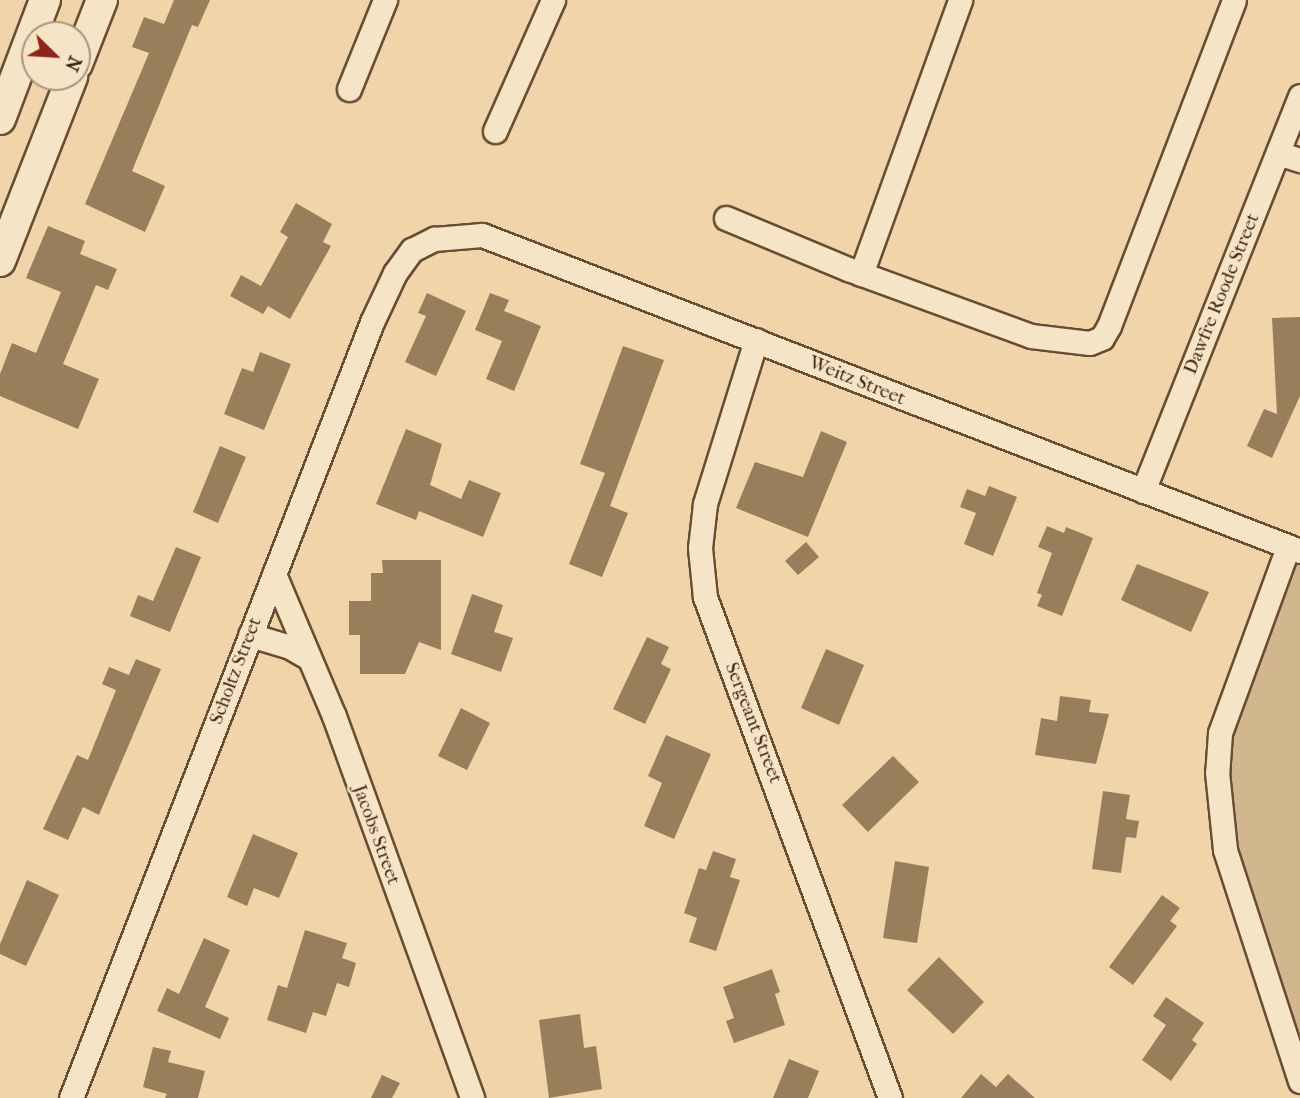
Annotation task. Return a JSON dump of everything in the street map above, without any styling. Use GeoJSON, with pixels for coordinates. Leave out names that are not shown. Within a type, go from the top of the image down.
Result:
{"type":"FeatureCollection","features":[{"type":"Feature","properties":{"kind":"street"},"geometry":{"type":"LineString","coordinates":[[0,119],[45,0]]}},
{"type":"Feature","properties":{"kind":"street"},"geometry":{"type":"LineString","coordinates":[[91,28],[102,0]]}},
{"type":"Feature","properties":{"kind":"street"},"geometry":{"type":"LineString","coordinates":[[349,89],[385,0]]}},
{"type":"Feature","properties":{"kind":"street"},"geometry":{"type":"LineString","coordinates":[[495,131],[553,0]]}},
{"type":"Feature","properties":{"kind":"street"},"geometry":{"type":"LineString","coordinates":[[861,274],[961,0]]}},
{"type":"Feature","properties":{"kind":"street"},"geometry":{"type":"LineString","coordinates":[[726,218],[861,274],[1031,336],[1069,344],[1102,338],[1234,0]]}},
{"type":"Feature","properties":{"kind":"street"},"geometry":{"type":"LineString","coordinates":[[0,261],[67,91]]}},
{"type":"Feature","properties":{"kind":"street","name":"Dawfre Roode Street"},"geometry":{"type":"LineString","coordinates":[[1143,491],[1300,96]]}},
{"type":"Feature","properties":{"kind":"street"},"geometry":{"type":"LineString","coordinates":[[1278,153],[1300,160]]}},
{"type":"Feature","properties":{"kind":"street","name":"Weitz Street"},"geometry":{"type":"LineString","coordinates":[[412,250],[453,235],[482,235],[1294,549]]}},
{"type":"Feature","properties":{"kind":"street","name":"Scholtz Street"},"geometry":{"type":"LineString","coordinates":[[71,1098],[372,322],[395,274],[412,250]]}},
{"type":"Feature","properties":{"kind":"street","name":"Sergeant Street"},"geometry":{"type":"LineString","coordinates":[[756,340],[705,504],[699,548],[705,597],[890,1098]]}},
{"type":"Feature","properties":{"kind":"street"},"geometry":{"type":"LineString","coordinates":[[1294,549],[1220,733],[1217,772],[1225,850],[1300,1081]]}},
{"type":"Feature","properties":{"kind":"street","name":"Jacobs Street"},"geometry":{"type":"LineString","coordinates":[[274,574],[310,658],[472,1098]]}},
{"type":"Feature","properties":{"kind":"street"},"geometry":{"type":"LineString","coordinates":[[250,635],[290,647],[310,658]]}},
{"type":"Feature","properties":{"kind":"shaded area"},"geometry":{"type":"Polygon","coordinates":[[[1283,561],[1300,566],[1300,1066],[1227,849],[1221,740],[1283,561]]]}},
{"type":"Feature","properties":{"kind":"building"},"geometry":{"type":"Polygon","coordinates":[[[174,0],[210,0],[198,27],[192,25],[132,171],[165,186],[145,232],[85,204],[149,53],[132,47],[144,17],[164,24],[174,0]]]}},
{"type":"Feature","properties":{"kind":"building"},"geometry":{"type":"Polygon","coordinates":[[[296,203],[332,224],[323,242],[331,246],[290,319],[268,306],[263,314],[230,296],[241,275],[261,286],[288,237],[280,232],[296,203]]]}},
{"type":"Feature","properties":{"kind":"building"},"geometry":{"type":"Polygon","coordinates":[[[48,226],[85,241],[80,254],[117,269],[108,290],[96,285],[63,364],[99,379],[78,429],[0,396],[0,374],[12,343],[36,353],[61,292],[26,278],[48,226]]]}},
{"type":"Feature","properties":{"kind":"building"},"geometry":{"type":"Polygon","coordinates":[[[427,293],[466,311],[436,376],[405,362],[426,316],[418,313],[427,293]]]}},
{"type":"Feature","properties":{"kind":"building"},"geometry":{"type":"Polygon","coordinates":[[[490,293],[509,300],[504,311],[541,326],[514,391],[486,379],[502,341],[475,330],[490,293]]]}},
{"type":"Feature","properties":{"kind":"building"},"geometry":{"type":"Polygon","coordinates":[[[1300,317],[1300,396],[1272,458],[1247,446],[1264,409],[1277,414],[1272,318],[1300,317]]]}},
{"type":"Feature","properties":{"kind":"building"},"geometry":{"type":"Polygon","coordinates":[[[623,346],[664,360],[610,506],[628,513],[602,577],[569,564],[605,473],[580,464],[623,346]]]}},
{"type":"Feature","properties":{"kind":"building"},"geometry":{"type":"Polygon","coordinates":[[[260,352],[291,364],[264,430],[224,414],[242,368],[253,372],[260,352]]]}},
{"type":"Feature","properties":{"kind":"building"},"geometry":{"type":"Polygon","coordinates":[[[406,429],[442,444],[430,485],[461,499],[469,480],[501,493],[483,537],[419,511],[416,520],[376,504],[406,429]]]}},
{"type":"Feature","properties":{"kind":"building"},"geometry":{"type":"Polygon","coordinates":[[[821,431],[847,442],[808,537],[736,508],[755,462],[803,477],[821,431]]]}},
{"type":"Feature","properties":{"kind":"building"},"geometry":{"type":"Polygon","coordinates":[[[220,446],[246,457],[218,523],[193,512],[220,446]]]}},
{"type":"Feature","properties":{"kind":"building"},"geometry":{"type":"Polygon","coordinates":[[[989,486],[1017,497],[993,556],[964,544],[976,513],[960,507],[967,489],[985,496],[989,486]]]}},
{"type":"Feature","properties":{"kind":"building"},"geometry":{"type":"Polygon","coordinates":[[[1047,526],[1064,533],[1066,527],[1093,538],[1062,616],[1037,606],[1042,595],[1037,593],[1052,553],[1038,547],[1047,526]]]}},
{"type":"Feature","properties":{"kind":"building"},"geometry":{"type":"Polygon","coordinates":[[[806,542],[819,557],[798,575],[785,561],[806,542]]]}},
{"type":"Feature","properties":{"kind":"building"},"geometry":{"type":"Polygon","coordinates":[[[176,547],[201,557],[170,632],[130,616],[138,595],[153,601],[176,547]]]}},
{"type":"Feature","properties":{"kind":"building"},"geometry":{"type":"Polygon","coordinates":[[[382,560],[441,560],[441,650],[419,642],[405,674],[360,674],[360,635],[349,635],[349,601],[371,601],[371,573],[383,573],[382,560]]]}},
{"type":"Feature","properties":{"kind":"building"},"geometry":{"type":"Polygon","coordinates":[[[1137,564],[1209,592],[1191,632],[1121,600],[1137,564]]]}},
{"type":"Feature","properties":{"kind":"building"},"geometry":{"type":"Polygon","coordinates":[[[472,594],[503,605],[494,632],[513,638],[501,672],[451,654],[472,594]]]}},
{"type":"Feature","properties":{"kind":"building"},"geometry":{"type":"Polygon","coordinates":[[[647,637],[669,647],[661,664],[671,669],[645,724],[613,709],[647,637]]]}},
{"type":"Feature","properties":{"kind":"building"},"geometry":{"type":"Polygon","coordinates":[[[826,649],[864,665],[839,725],[801,708],[826,649]]]}},
{"type":"Feature","properties":{"kind":"building"},"geometry":{"type":"Polygon","coordinates":[[[136,659],[161,669],[99,815],[83,807],[68,840],[43,829],[77,755],[88,760],[116,690],[102,684],[109,667],[129,675],[136,659]]]}},
{"type":"Feature","properties":{"kind":"building"},"geometry":{"type":"Polygon","coordinates":[[[1060,696],[1091,700],[1089,712],[1109,714],[1096,764],[1035,755],[1041,718],[1057,721],[1060,696]]]}},
{"type":"Feature","properties":{"kind":"building"},"geometry":{"type":"Polygon","coordinates":[[[461,708],[490,723],[467,770],[438,756],[461,708]]]}},
{"type":"Feature","properties":{"kind":"building"},"geometry":{"type":"Polygon","coordinates":[[[666,735],[711,754],[674,839],[644,826],[662,783],[648,776],[666,735]]]}},
{"type":"Feature","properties":{"kind":"building"},"geometry":{"type":"Polygon","coordinates":[[[893,756],[919,782],[868,832],[842,805],[893,756]]]}},
{"type":"Feature","properties":{"kind":"building"},"geometry":{"type":"Polygon","coordinates":[[[1103,791],[1130,795],[1126,819],[1139,821],[1136,838],[1126,837],[1121,873],[1092,869],[1103,791]]]}},
{"type":"Feature","properties":{"kind":"building"},"geometry":{"type":"Polygon","coordinates":[[[253,834],[298,853],[279,898],[254,888],[247,906],[227,897],[253,834]]]}},
{"type":"Feature","properties":{"kind":"building"},"geometry":{"type":"Polygon","coordinates":[[[713,851],[736,859],[730,877],[740,880],[716,951],[689,942],[697,918],[684,913],[699,868],[706,870],[713,851]]]}},
{"type":"Feature","properties":{"kind":"building"},"geometry":{"type":"Polygon","coordinates":[[[895,861],[929,867],[917,943],[883,938],[895,861]]]}},
{"type":"Feature","properties":{"kind":"building"},"geometry":{"type":"Polygon","coordinates":[[[27,880],[59,895],[26,966],[0,954],[0,944],[27,880]]]}},
{"type":"Feature","properties":{"kind":"building"},"geometry":{"type":"Polygon","coordinates":[[[1162,895],[1180,908],[1170,921],[1177,926],[1133,985],[1109,967],[1162,895]]]}},
{"type":"Feature","properties":{"kind":"building"},"geometry":{"type":"Polygon","coordinates":[[[305,930],[347,943],[342,958],[356,963],[349,987],[337,983],[326,1016],[313,1012],[306,1033],[267,1020],[278,985],[287,988],[305,930]]]}},
{"type":"Feature","properties":{"kind":"building"},"geometry":{"type":"Polygon","coordinates":[[[204,938],[230,950],[205,1007],[229,1018],[220,1039],[157,1011],[167,988],[179,994],[204,938]]]}},
{"type":"Feature","properties":{"kind":"building"},"geometry":{"type":"Polygon","coordinates":[[[939,957],[984,1002],[953,1034],[907,990],[939,957]]]}},
{"type":"Feature","properties":{"kind":"building"},"geometry":{"type":"Polygon","coordinates":[[[772,969],[780,992],[775,994],[785,1025],[734,1043],[726,1021],[734,1018],[723,987],[772,969]]]}},
{"type":"Feature","properties":{"kind":"building"},"geometry":{"type":"Polygon","coordinates":[[[1166,997],[1204,1023],[1192,1040],[1197,1044],[1171,1081],[1142,1060],[1166,1025],[1153,1016],[1166,997]]]}},
{"type":"Feature","properties":{"kind":"building"},"geometry":{"type":"Polygon","coordinates":[[[580,1014],[584,1048],[596,1046],[602,1089],[549,1098],[539,1020],[580,1014]]]}},
{"type":"Feature","properties":{"kind":"building"},"geometry":{"type":"Polygon","coordinates":[[[153,1047],[171,1051],[168,1062],[205,1071],[198,1098],[165,1098],[167,1094],[143,1087],[153,1047]]]}},
{"type":"Feature","properties":{"kind":"building"},"geometry":{"type":"Polygon","coordinates":[[[789,1059],[819,1071],[808,1098],[773,1098],[789,1059]]]}},
{"type":"Feature","properties":{"kind":"building"},"geometry":{"type":"Polygon","coordinates":[[[981,1074],[996,1087],[1008,1074],[1035,1098],[961,1098],[981,1074]]]}},
{"type":"Feature","properties":{"kind":"building"},"geometry":{"type":"Polygon","coordinates":[[[382,1075],[400,1083],[392,1098],[371,1098],[382,1075]]]}}]}
